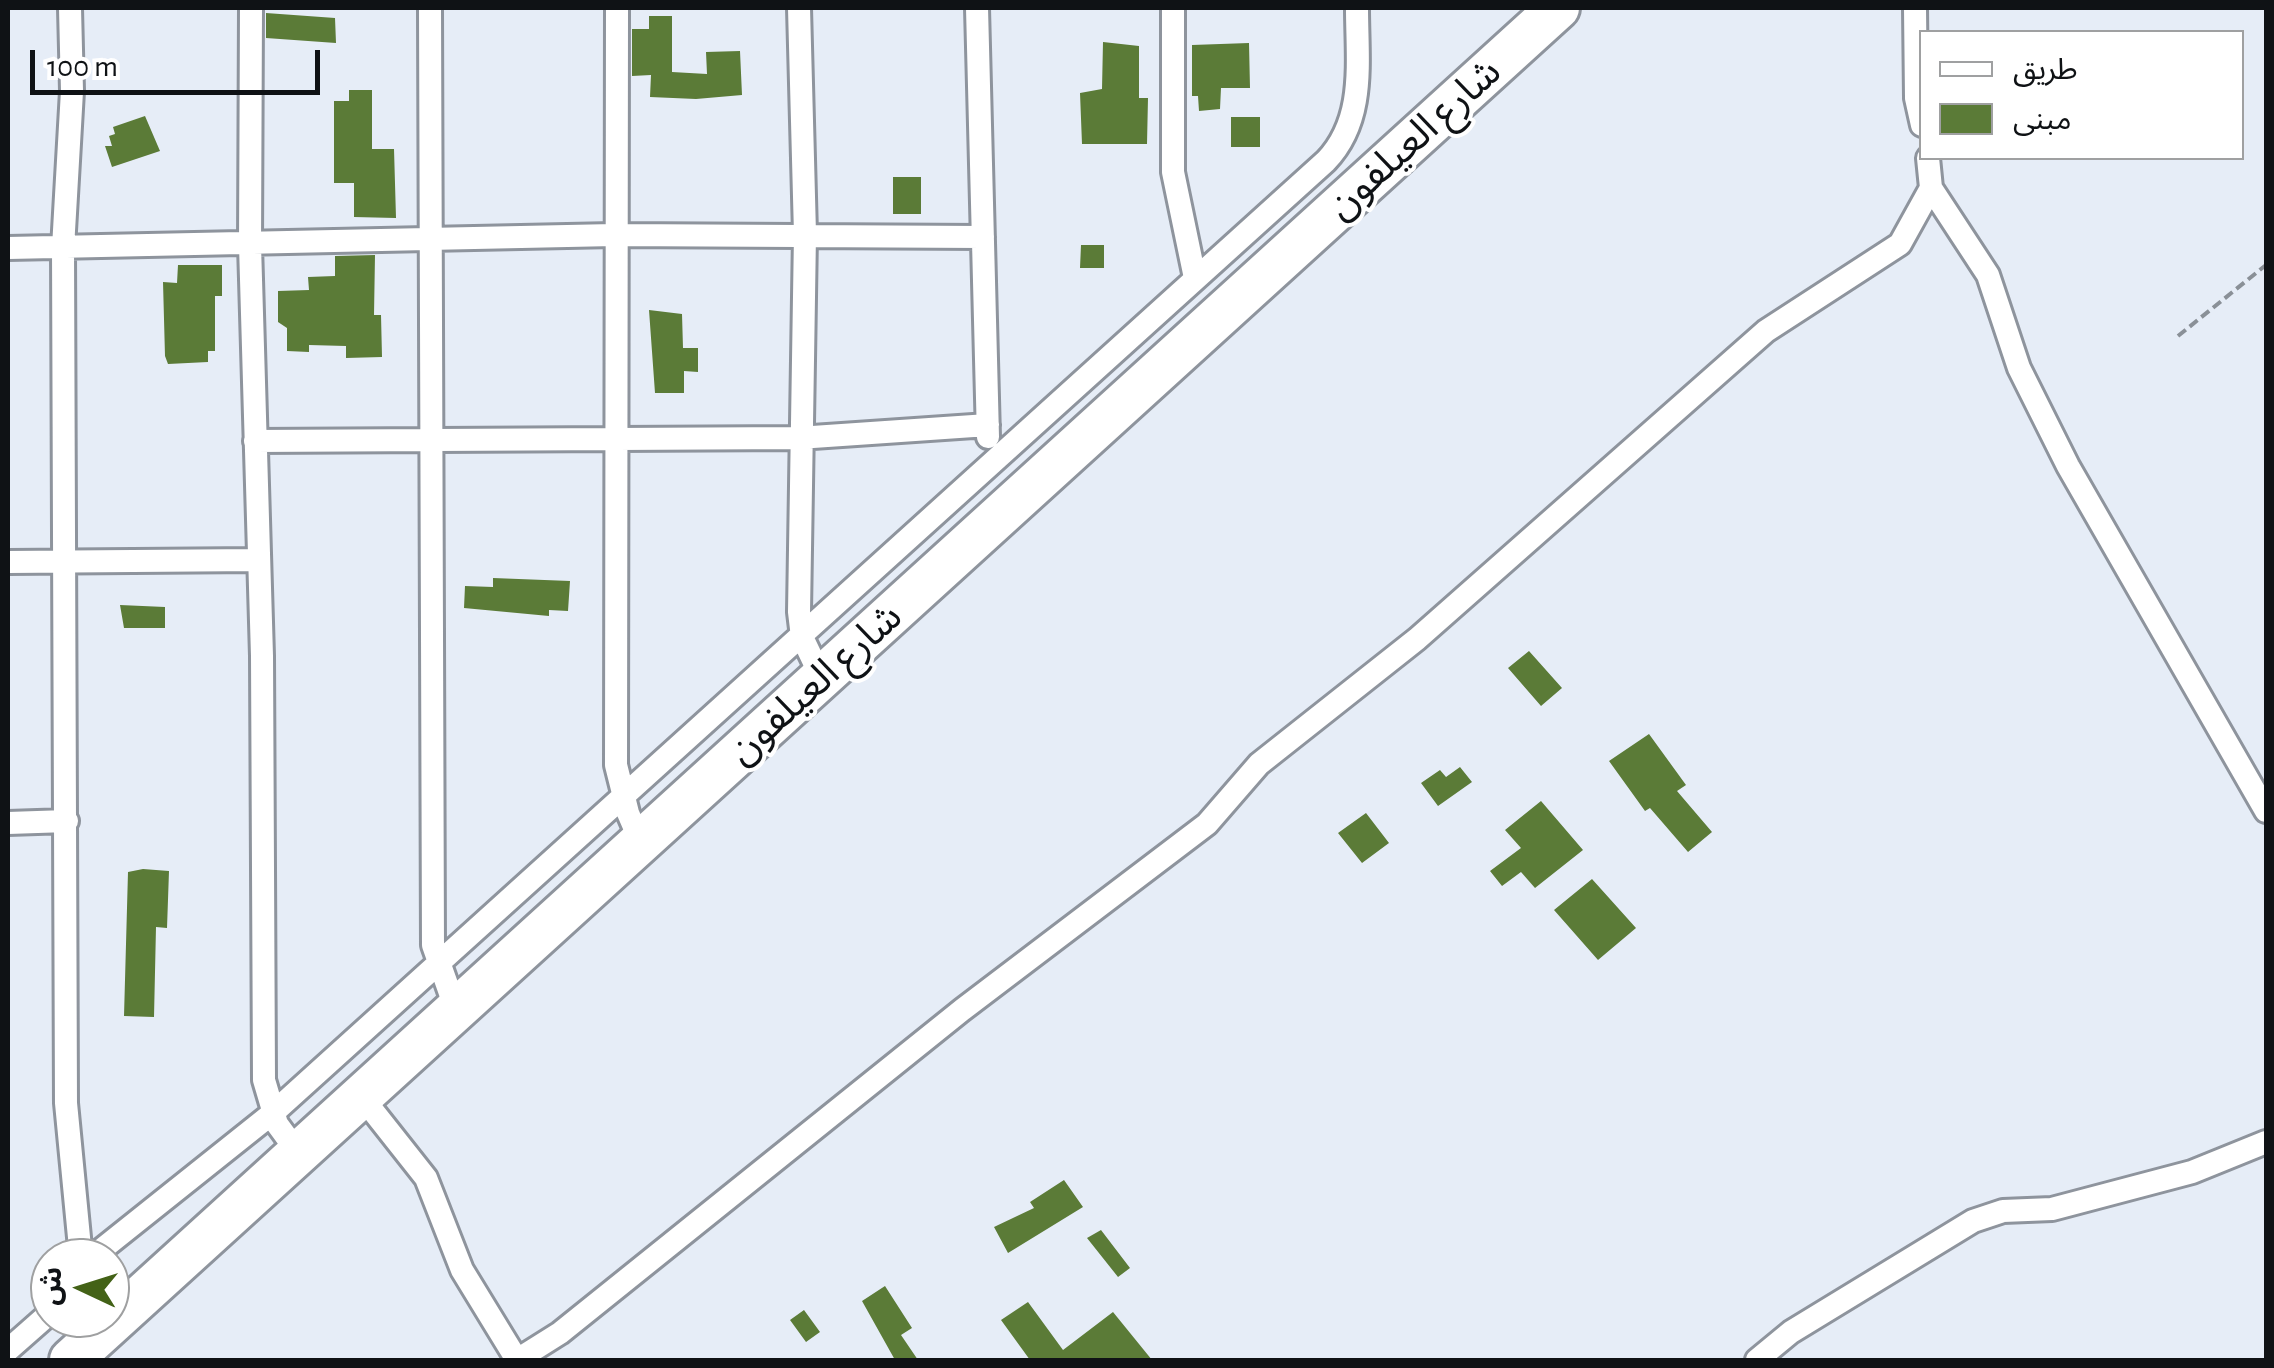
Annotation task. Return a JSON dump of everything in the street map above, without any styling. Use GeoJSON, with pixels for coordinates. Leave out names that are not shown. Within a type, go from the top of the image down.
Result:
{"type":"FeatureCollection","features":[{"type":"Feature","properties":{"kind":"highway","name":"شارع العيلفون"},"geometry":{"type":"LineString","coordinates":[[71,1360],[1558,8]]}},
{"type":"Feature","properties":{"kind":"street"},"geometry":{"type":"LineString","coordinates":[[70,8],[72,91],[64,248],[66,1103],[79,1238]]}},
{"type":"Feature","properties":{"kind":"street"},"geometry":{"type":"LineString","coordinates":[[252,8],[250,244],[264,1080],[277,1124],[299,1154]]}},
{"type":"Feature","properties":{"kind":"street"},"geometry":{"type":"LineString","coordinates":[[430,8],[434,945],[456,1010]]}},
{"type":"Feature","properties":{"kind":"street"},"geometry":{"type":"LineString","coordinates":[[617,8],[616,766],[641,842]]}},
{"type":"Feature","properties":{"kind":"street"},"geometry":{"type":"LineString","coordinates":[[798,8],[804,234],[798,438],[802,636],[822,679]]}},
{"type":"Feature","properties":{"kind":"street"},"geometry":{"type":"LineString","coordinates":[[977,8],[989,465]]}},
{"type":"Feature","properties":{"kind":"street"},"geometry":{"type":"LineString","coordinates":[[1173,8],[1173,172],[1195,278]]}},
{"type":"Feature","properties":{"kind":"street"},"geometry":{"type":"LineString","coordinates":[[116,1238],[274,1112],[1326,161],[1345,137],[1356,99],[1356,8]]}},
{"type":"Feature","properties":{"kind":"street"},"geometry":{"type":"LineString","coordinates":[[1915,8],[1919,112]]}},
{"type":"Feature","properties":{"kind":"street"},"geometry":{"type":"LineString","coordinates":[[1928,160],[1931,188],[1988,275],[2019,368],[2068,466],[2266,811]]}},
{"type":"Feature","properties":{"kind":"street"},"geometry":{"type":"LineString","coordinates":[[362,1097],[426,1178],[462,1270],[517,1360],[560,1333],[962,1010],[1207,824],[1259,764],[1416,639],[1720,369],[1766,331],[1900,244],[1931,188]]}},
{"type":"Feature","properties":{"kind":"street"},"geometry":{"type":"LineString","coordinates":[[8,248],[614,236],[982,237]]}},
{"type":"Feature","properties":{"kind":"street"},"geometry":{"type":"LineString","coordinates":[[256,441],[617,442],[798,438],[988,425]]}},
{"type":"Feature","properties":{"kind":"street"},"geometry":{"type":"LineString","coordinates":[[8,562],[258,560]]}},
{"type":"Feature","properties":{"kind":"street"},"geometry":{"type":"LineString","coordinates":[[8,823],[67,822]]}},
{"type":"Feature","properties":{"kind":"street"},"geometry":{"type":"LineString","coordinates":[[1757,1360],[1791,1332],[1973,1221],[2003,1211],[2052,1209],[2192,1172],[2266,1142]]}},
{"type":"Feature","properties":{"kind":"street"},"geometry":{"type":"LineString","coordinates":[[8,1350],[30,1331]]}},
{"type":"Feature","properties":{"kind":"path"},"geometry":{"type":"LineString","coordinates":[[2178,336],[2266,265]]}},
{"type":"Feature","properties":{"kind":"building"},"geometry":{"type":"Polygon","coordinates":[[[266,13],[335,18],[336,43],[266,38],[266,13]]]}},
{"type":"Feature","properties":{"kind":"building"},"geometry":{"type":"Polygon","coordinates":[[[649,16],[672,16],[672,72],[707,74],[706,52],[740,51],[742,95],[650,97],[651,75],[632,76],[632,29],[649,29],[649,16]]]}},
{"type":"Feature","properties":{"kind":"building"},"geometry":{"type":"Polygon","coordinates":[[[1103,42],[1139,46],[1139,98],[1148,98],[1147,144],[1082,144],[1080,93],[1102,89],[1103,42]]]}},
{"type":"Feature","properties":{"kind":"building"},"geometry":{"type":"Polygon","coordinates":[[[1249,43],[1250,88],[1221,88],[1220,109],[1199,111],[1198,96],[1192,96],[1192,45],[1249,43]]]}},
{"type":"Feature","properties":{"kind":"building"},"geometry":{"type":"Polygon","coordinates":[[[349,90],[372,90],[372,149],[394,149],[396,218],[354,217],[354,183],[334,183],[334,101],[349,101],[349,90]]]}},
{"type":"Feature","properties":{"kind":"building"},"geometry":{"type":"Polygon","coordinates":[[[145,116],[160,151],[112,167],[105,146],[112,146],[109,136],[115,134],[113,127],[145,116]]]}},
{"type":"Feature","properties":{"kind":"building"},"geometry":{"type":"Polygon","coordinates":[[[1231,117],[1260,117],[1260,147],[1231,147],[1231,117]]]}},
{"type":"Feature","properties":{"kind":"building"},"geometry":{"type":"Polygon","coordinates":[[[893,177],[921,177],[921,214],[893,214],[893,177]]]}},
{"type":"Feature","properties":{"kind":"building"},"geometry":{"type":"Polygon","coordinates":[[[1081,245],[1104,245],[1104,268],[1080,268],[1081,245]]]}},
{"type":"Feature","properties":{"kind":"building"},"geometry":{"type":"Polygon","coordinates":[[[375,255],[374,315],[381,315],[382,357],[346,358],[346,346],[309,345],[309,352],[287,351],[287,328],[278,322],[278,291],[309,290],[308,277],[335,276],[335,256],[375,255]]]}},
{"type":"Feature","properties":{"kind":"building"},"geometry":{"type":"Polygon","coordinates":[[[178,265],[222,265],[222,296],[215,296],[215,351],[208,351],[208,362],[168,364],[165,356],[163,282],[177,283],[178,265]]]}},
{"type":"Feature","properties":{"kind":"building"},"geometry":{"type":"Polygon","coordinates":[[[649,310],[682,314],[683,348],[698,348],[698,372],[684,371],[684,393],[655,393],[649,310]]]}},
{"type":"Feature","properties":{"kind":"building"},"geometry":{"type":"Polygon","coordinates":[[[493,578],[570,581],[568,611],[549,610],[549,616],[464,608],[465,586],[493,587],[493,578]]]}},
{"type":"Feature","properties":{"kind":"building"},"geometry":{"type":"Polygon","coordinates":[[[120,605],[165,607],[165,628],[124,628],[120,605]]]}},
{"type":"Feature","properties":{"kind":"building"},"geometry":{"type":"Polygon","coordinates":[[[1529,651],[1562,688],[1541,706],[1508,668],[1529,651]]]}},
{"type":"Feature","properties":{"kind":"building"},"geometry":{"type":"Polygon","coordinates":[[[1649,734],[1686,785],[1677,791],[1712,832],[1688,852],[1650,808],[1645,811],[1609,761],[1649,734]]]}},
{"type":"Feature","properties":{"kind":"building"},"geometry":{"type":"Polygon","coordinates":[[[1460,767],[1472,782],[1438,806],[1421,783],[1440,770],[1446,777],[1460,767]]]}},
{"type":"Feature","properties":{"kind":"building"},"geometry":{"type":"Polygon","coordinates":[[[1541,801],[1583,850],[1535,888],[1521,872],[1502,886],[1490,871],[1521,848],[1505,830],[1541,801]]]}},
{"type":"Feature","properties":{"kind":"building"},"geometry":{"type":"Polygon","coordinates":[[[1366,813],[1389,843],[1362,863],[1338,833],[1366,813]]]}},
{"type":"Feature","properties":{"kind":"building"},"geometry":{"type":"Polygon","coordinates":[[[169,871],[167,928],[156,927],[154,1017],[124,1016],[128,872],[169,871]]]}},
{"type":"Feature","properties":{"kind":"building"},"geometry":{"type":"Polygon","coordinates":[[[1592,879],[1636,928],[1598,960],[1554,910],[1592,879]]]}},
{"type":"Feature","properties":{"kind":"building"},"geometry":{"type":"Polygon","coordinates":[[[1064,1180],[1083,1207],[1008,1253],[994,1227],[1034,1208],[1030,1202],[1064,1180]]]}},
{"type":"Feature","properties":{"kind":"building"},"geometry":{"type":"Polygon","coordinates":[[[1101,1230],[1130,1268],[1118,1277],[1087,1238],[1101,1230]]]}},
{"type":"Feature","properties":{"kind":"building"},"geometry":{"type":"Polygon","coordinates":[[[885,1286],[912,1328],[901,1335],[918,1360],[895,1360],[862,1301],[885,1286]]]}},
{"type":"Feature","properties":{"kind":"building"},"geometry":{"type":"Polygon","coordinates":[[[1028,1302],[1063,1350],[1113,1312],[1152,1360],[1030,1360],[1001,1320],[1028,1302]]]}},
{"type":"Feature","properties":{"kind":"building"},"geometry":{"type":"Polygon","coordinates":[[[804,1310],[820,1332],[806,1342],[790,1320],[804,1310]]]}}]}
